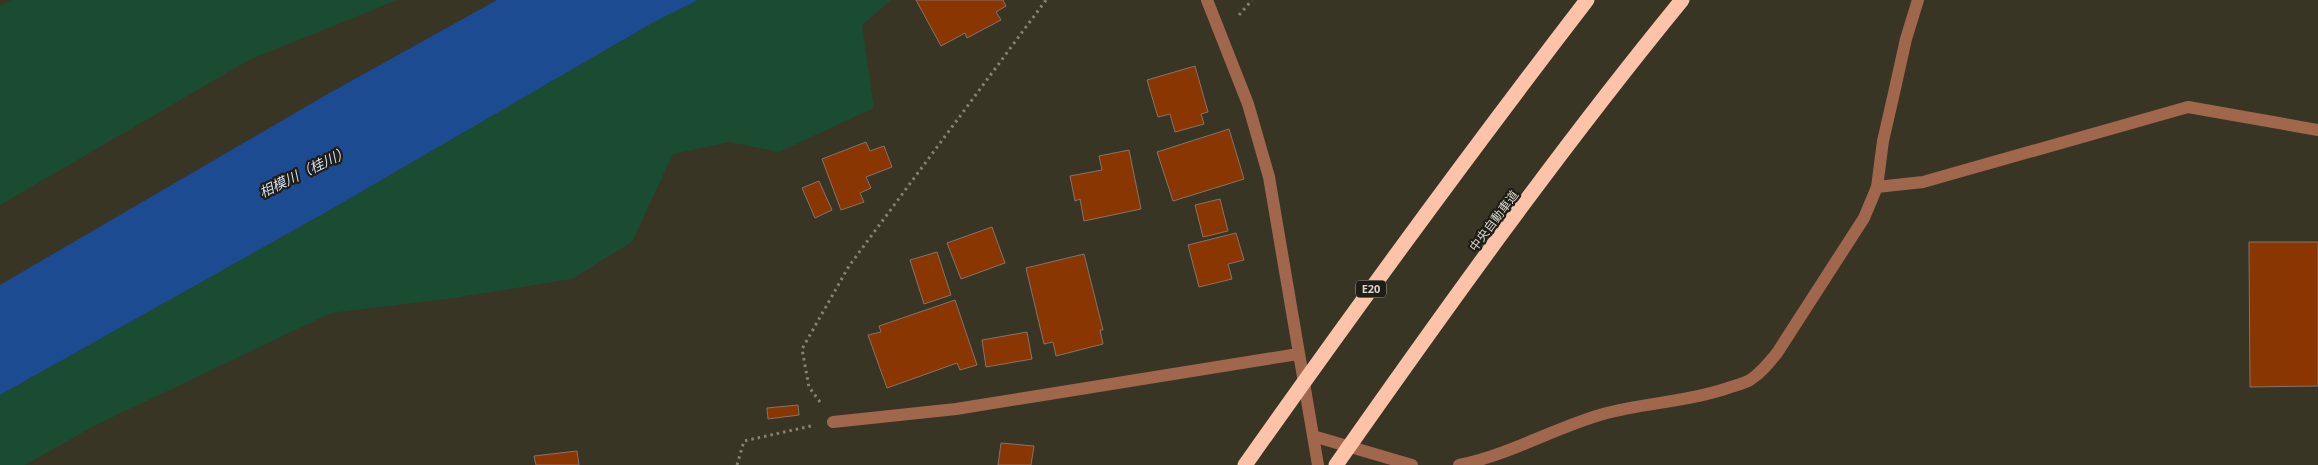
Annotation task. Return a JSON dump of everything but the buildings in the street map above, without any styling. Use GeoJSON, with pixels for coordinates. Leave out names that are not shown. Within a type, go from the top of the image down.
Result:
{"type":"FeatureCollection","features":[{"type":"Feature","properties":{"kind":"highway","name":"E20"},"geometry":{"type":"LineString","coordinates":[[1245,465],[1349,318],[1499,114],[1587,0]]}},
{"type":"Feature","properties":{"kind":"highway","name":"中央自動車道"},"geometry":{"type":"LineString","coordinates":[[1336,465],[1405,366],[1554,165],[1682,0]]}},
{"type":"Feature","properties":{"kind":"street"},"geometry":{"type":"LineString","coordinates":[[1207,0],[1248,104],[1268,177],[1318,465]]}},
{"type":"Feature","properties":{"kind":"street"},"geometry":{"type":"LineString","coordinates":[[1459,465],[1487,459],[1602,414],[1641,406],[1675,402],[1750,381],[1764,369],[1777,353],[1864,218],[1877,187],[1889,112],[1906,39],[1918,0]]}},
{"type":"Feature","properties":{"kind":"street"},"geometry":{"type":"LineString","coordinates":[[1877,187],[1923,182],[2188,107],[2318,130]]}},
{"type":"Feature","properties":{"kind":"street"},"geometry":{"type":"LineString","coordinates":[[833,422],[956,410],[1298,354]]}},
{"type":"Feature","properties":{"kind":"street"},"geometry":{"type":"LineString","coordinates":[[1313,436],[1412,465]]}},
{"type":"Feature","properties":{"kind":"path"},"geometry":{"type":"LineString","coordinates":[[737,465],[744,441],[794,428],[833,422],[809,386],[802,349],[849,266],[1046,0]]}},
{"type":"Feature","properties":{"kind":"green space"},"geometry":{"type":"Polygon","coordinates":[[[11,0],[397,0],[249,60],[0,205],[0,6],[11,0]]]}},
{"type":"Feature","properties":{"kind":"green space"},"geometry":{"type":"Polygon","coordinates":[[[698,0],[891,0],[862,25],[874,108],[779,152],[729,142],[673,154],[632,242],[572,279],[453,298],[331,313],[94,426],[25,465],[0,465],[0,395],[321,215],[654,22],[698,0]]]}},
{"type":"Feature","properties":{"kind":"water","name":"相模川（桂川）"},"geometry":{"type":"Polygon","coordinates":[[[497,0],[698,0],[654,22],[321,215],[0,395],[0,285],[326,95],[497,0]]]}}]}
